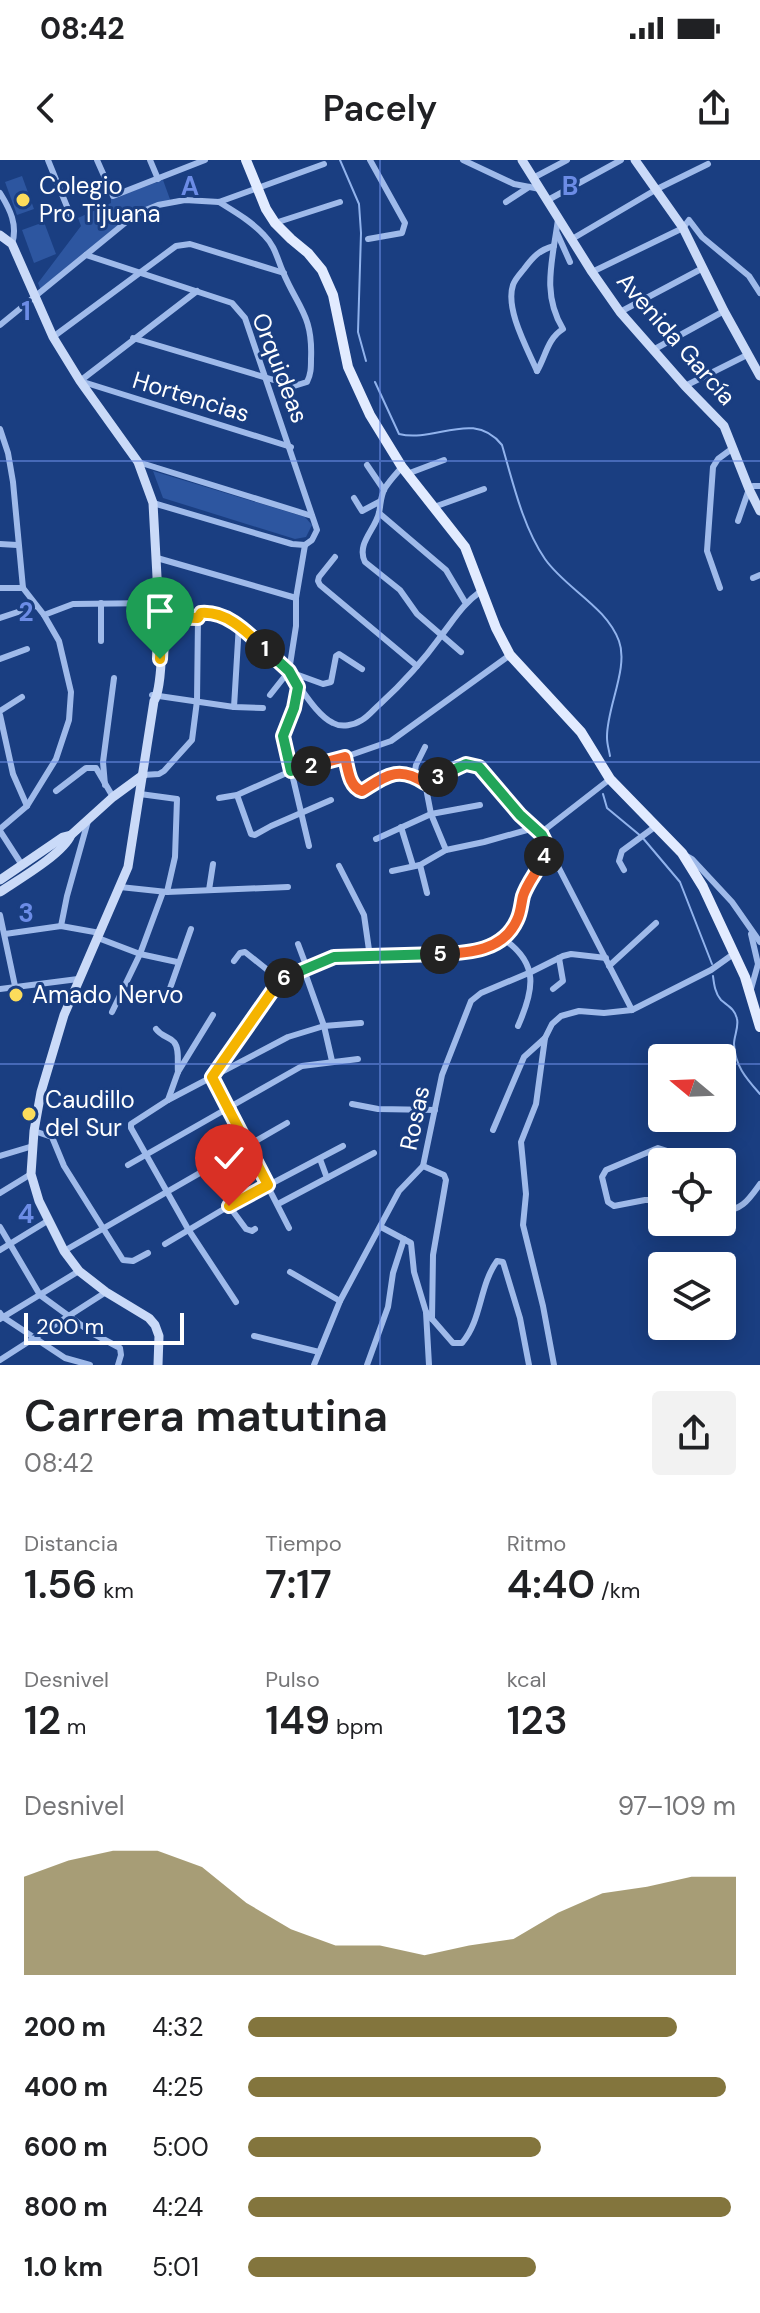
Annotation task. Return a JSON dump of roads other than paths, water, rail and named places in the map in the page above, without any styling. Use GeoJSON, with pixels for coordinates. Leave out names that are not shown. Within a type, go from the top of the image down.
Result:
{"type":"FeatureCollection","features":[{"type":"Feature","properties":{"kind":"main road"},"geometry":{"type":"LineString","coordinates":[[246,160],[256,188],[275,223],[322,270],[333,295],[348,367],[370,415],[404,470],[465,547],[510,655],[581,732],[610,779],[682,853],[703,887],[750,992],[760,1027]]}},
{"type":"Feature","properties":{"kind":"street"},"geometry":{"type":"LineString","coordinates":[[48,160],[70,214]]}},
{"type":"Feature","properties":{"kind":"street"},"geometry":{"type":"LineString","coordinates":[[97,160],[113,196],[205,160]]}},
{"type":"Feature","properties":{"kind":"street"},"geometry":{"type":"LineString","coordinates":[[150,160],[158,179]]}},
{"type":"Feature","properties":{"kind":"street"},"geometry":{"type":"LineString","coordinates":[[368,239],[402,233],[405,223],[370,160]]}},
{"type":"Feature","properties":{"kind":"street"},"geometry":{"type":"LineString","coordinates":[[463,160],[514,184],[531,182]]}},
{"type":"Feature","properties":{"kind":"street","name":"Avenida García"},"geometry":{"type":"LineString","coordinates":[[522,160],[531,182],[548,200],[620,312],[724,426],[760,511]]}},
{"type":"Feature","properties":{"kind":"street"},"geometry":{"type":"LineString","coordinates":[[506,202],[567,160]]}},
{"type":"Feature","properties":{"kind":"street"},"geometry":{"type":"LineString","coordinates":[[548,200],[621,160]]}},
{"type":"Feature","properties":{"kind":"street"},"geometry":{"type":"LineString","coordinates":[[635,160],[685,224],[724,311],[760,376]]}},
{"type":"Feature","properties":{"kind":"street"},"geometry":{"type":"LineString","coordinates":[[0,325],[136,214],[158,205],[185,200],[219,202],[324,164]]}},
{"type":"Feature","properties":{"kind":"street"},"geometry":{"type":"LineString","coordinates":[[572,239],[657,189],[708,164]]}},
{"type":"Feature","properties":{"kind":"street"},"geometry":{"type":"LineString","coordinates":[[0,193],[12,216],[15,233],[12,244]]}},
{"type":"Feature","properties":{"kind":"street","name":"Orquideas"},"geometry":{"type":"LineString","coordinates":[[219,202],[249,221],[277,252],[284,273],[305,312],[312,337],[311,374],[307,382],[294,386],[267,379]]}},
{"type":"Feature","properties":{"kind":"street"},"geometry":{"type":"LineString","coordinates":[[275,223],[340,202]]}},
{"type":"Feature","properties":{"kind":"street"},"geometry":{"type":"LineString","coordinates":[[554,246],[534,255],[514,282],[511,296],[512,309],[537,371],[549,343],[563,329],[555,316],[549,285],[559,219]]}},
{"type":"Feature","properties":{"kind":"street"},"geometry":{"type":"LineString","coordinates":[[592,272],[691,222],[702,237],[749,276],[760,293]]}},
{"type":"Feature","properties":{"kind":"street"},"geometry":{"type":"LineString","coordinates":[[557,231],[570,262]]}},
{"type":"Feature","properties":{"kind":"street"},"geometry":{"type":"LineString","coordinates":[[0,235],[12,244],[53,337],[80,381],[138,462],[153,503],[158,601],[154,697],[131,853],[120,887],[78,979],[52,1054],[34,1131],[31,1174],[39,1201],[64,1251],[79,1271],[155,1325],[159,1336],[158,1365]]}},
{"type":"Feature","properties":{"kind":"street"},"geometry":{"type":"LineString","coordinates":[[53,337],[176,246],[190,244],[284,273]]}},
{"type":"Feature","properties":{"kind":"street","name":"Orquideas"},"geometry":{"type":"LineString","coordinates":[[86,255],[232,303],[245,318],[312,516]]}},
{"type":"Feature","properties":{"kind":"street"},"geometry":{"type":"LineString","coordinates":[[620,312],[703,268]]}},
{"type":"Feature","properties":{"kind":"street"},"geometry":{"type":"LineString","coordinates":[[80,381],[197,291]]}},
{"type":"Feature","properties":{"kind":"street"},"geometry":{"type":"LineString","coordinates":[[653,350],[724,311]]}},
{"type":"Feature","properties":{"kind":"street"},"geometry":{"type":"LineString","coordinates":[[133,338],[267,379]]}},
{"type":"Feature","properties":{"kind":"street"},"geometry":{"type":"LineString","coordinates":[[685,386],[747,355]]}},
{"type":"Feature","properties":{"kind":"street","name":"Hortencias"},"geometry":{"type":"LineString","coordinates":[[80,381],[291,447]]}},
{"type":"Feature","properties":{"kind":"street"},"geometry":{"type":"LineString","coordinates":[[0,429],[13,482],[23,588],[59,641],[71,692],[69,720],[56,759],[27,806],[0,830],[24,871]]}},
{"type":"Feature","properties":{"kind":"street"},"geometry":{"type":"LineString","coordinates":[[720,588],[707,551],[713,471],[718,459],[733,448]]}},
{"type":"Feature","properties":{"kind":"street"},"geometry":{"type":"LineString","coordinates":[[444,460],[404,470],[384,490],[379,513],[362,556],[365,562],[400,590],[417,614],[461,652]]}},
{"type":"Feature","properties":{"kind":"street"},"geometry":{"type":"LineString","coordinates":[[138,462],[312,516],[317,530],[305,545],[292,544],[153,503]]}},
{"type":"Feature","properties":{"kind":"street"},"geometry":{"type":"LineString","coordinates":[[367,465],[384,490]]}},
{"type":"Feature","properties":{"kind":"street"},"geometry":{"type":"LineString","coordinates":[[738,521],[749,489],[760,486]]}},
{"type":"Feature","properties":{"kind":"street"},"geometry":{"type":"LineString","coordinates":[[434,507],[484,489]]}},
{"type":"Feature","properties":{"kind":"street"},"geometry":{"type":"LineString","coordinates":[[354,498],[362,511],[379,502]]}},
{"type":"Feature","properties":{"kind":"street"},"geometry":{"type":"LineString","coordinates":[[379,513],[446,570],[465,602]]}},
{"type":"Feature","properties":{"kind":"street"},"geometry":{"type":"LineString","coordinates":[[0,544],[17,545]]}},
{"type":"Feature","properties":{"kind":"street"},"geometry":{"type":"LineString","coordinates":[[270,695],[289,671],[305,545]]}},
{"type":"Feature","properties":{"kind":"street"},"geometry":{"type":"LineString","coordinates":[[335,557],[318,581],[417,666]]}},
{"type":"Feature","properties":{"kind":"street"},"geometry":{"type":"LineString","coordinates":[[157,558],[296,598]]}},
{"type":"Feature","properties":{"kind":"street"},"geometry":{"type":"LineString","coordinates":[[0,588],[23,588]]}},
{"type":"Feature","properties":{"kind":"street"},"geometry":{"type":"LineString","coordinates":[[0,892],[24,871],[67,843],[71,835],[113,797],[143,775],[164,771],[188,746],[192,740],[197,701],[198,618],[201,613],[239,624],[289,671],[298,687],[332,723],[341,726],[364,719],[405,681],[465,602],[481,591]]}},
{"type":"Feature","properties":{"kind":"street"},"geometry":{"type":"LineString","coordinates":[[44,615],[73,604],[158,601]]}},
{"type":"Feature","properties":{"kind":"street"},"geometry":{"type":"LineString","coordinates":[[101,603],[101,641]]}},
{"type":"Feature","properties":{"kind":"street"},"geometry":{"type":"LineString","coordinates":[[0,618],[36,606]]}},
{"type":"Feature","properties":{"kind":"street"},"geometry":{"type":"LineString","coordinates":[[158,617],[198,618]]}},
{"type":"Feature","properties":{"kind":"street"},"geometry":{"type":"LineString","coordinates":[[234,707],[239,624]]}},
{"type":"Feature","properties":{"kind":"street"},"geometry":{"type":"LineString","coordinates":[[0,659],[27,649]]}},
{"type":"Feature","properties":{"kind":"street"},"geometry":{"type":"LineString","coordinates":[[289,671],[327,684],[331,682],[339,654],[362,669]]}},
{"type":"Feature","properties":{"kind":"street"},"geometry":{"type":"LineString","coordinates":[[219,798],[237,795],[291,771],[391,741],[510,655]]}},
{"type":"Feature","properties":{"kind":"street"},"geometry":{"type":"LineString","coordinates":[[105,785],[103,762],[114,678]]}},
{"type":"Feature","properties":{"kind":"street"},"geometry":{"type":"LineString","coordinates":[[298,687],[283,736],[309,846]]}},
{"type":"Feature","properties":{"kind":"street"},"geometry":{"type":"LineString","coordinates":[[22,697],[0,713],[13,774],[27,806]]}},
{"type":"Feature","properties":{"kind":"street"},"geometry":{"type":"LineString","coordinates":[[154,697],[263,708]]}},
{"type":"Feature","properties":{"kind":"street"},"geometry":{"type":"LineString","coordinates":[[414,776],[425,747]]}},
{"type":"Feature","properties":{"kind":"street"},"geometry":{"type":"LineString","coordinates":[[345,757],[353,785],[362,791],[390,773],[414,776],[425,783],[431,814],[446,850]]}},
{"type":"Feature","properties":{"kind":"street"},"geometry":{"type":"LineString","coordinates":[[425,783],[466,764],[479,767],[542,835],[632,1010]]}},
{"type":"Feature","properties":{"kind":"street"},"geometry":{"type":"LineString","coordinates":[[56,791],[92,766],[113,797]]}},
{"type":"Feature","properties":{"kind":"street"},"geometry":{"type":"LineString","coordinates":[[542,835],[610,779]]}},
{"type":"Feature","properties":{"kind":"street"},"geometry":{"type":"LineString","coordinates":[[112,1012],[140,954],[165,892],[175,857],[177,799],[140,794]]}},
{"type":"Feature","properties":{"kind":"street"},"geometry":{"type":"LineString","coordinates":[[237,795],[251,834],[255,835],[331,800]]}},
{"type":"Feature","properties":{"kind":"street"},"geometry":{"type":"LineString","coordinates":[[376,839],[431,814],[480,805]]}},
{"type":"Feature","properties":{"kind":"street"},"geometry":{"type":"LineString","coordinates":[[61,926],[88,820]]}},
{"type":"Feature","properties":{"kind":"street"},"geometry":{"type":"LineString","coordinates":[[624,870],[619,855],[656,826]]}},
{"type":"Feature","properties":{"kind":"street"},"geometry":{"type":"LineString","coordinates":[[401,827],[427,893]]}},
{"type":"Feature","properties":{"kind":"street"},"geometry":{"type":"LineString","coordinates":[[392,871],[416,866],[446,850],[534,828]]}},
{"type":"Feature","properties":{"kind":"street"},"geometry":{"type":"LineString","coordinates":[[212,1077],[280,980],[334,957],[474,953],[502,938],[516,924],[523,896],[548,847]]}},
{"type":"Feature","properties":{"kind":"street"},"geometry":{"type":"LineString","coordinates":[[682,853],[692,859],[732,902],[760,942]]}},
{"type":"Feature","properties":{"kind":"street"},"geometry":{"type":"LineString","coordinates":[[209,890],[213,864]]}},
{"type":"Feature","properties":{"kind":"street"},"geometry":{"type":"LineString","coordinates":[[339,866],[364,915],[370,957]]}},
{"type":"Feature","properties":{"kind":"street"},"geometry":{"type":"LineString","coordinates":[[0,880],[24,871]]}},
{"type":"Feature","properties":{"kind":"street"},"geometry":{"type":"LineString","coordinates":[[120,887],[165,892],[288,887]]}},
{"type":"Feature","properties":{"kind":"street"},"geometry":{"type":"LineString","coordinates":[[0,915],[15,986]]}},
{"type":"Feature","properties":{"kind":"street"},"geometry":{"type":"LineString","coordinates":[[607,962],[656,923]]}},
{"type":"Feature","properties":{"kind":"street"},"geometry":{"type":"LineString","coordinates":[[5,934],[61,926],[99,935],[140,954],[177,962]]}},
{"type":"Feature","properties":{"kind":"street"},"geometry":{"type":"LineString","coordinates":[[749,927],[758,964],[750,992]]}},
{"type":"Feature","properties":{"kind":"street"},"geometry":{"type":"LineString","coordinates":[[168,994],[191,929]]}},
{"type":"Feature","properties":{"kind":"street"},"geometry":{"type":"LineString","coordinates":[[502,938],[514,947],[531,972],[530,995],[518,1026]]}},
{"type":"Feature","properties":{"kind":"street"},"geometry":{"type":"LineString","coordinates":[[298,944],[332,1061]]}},
{"type":"Feature","properties":{"kind":"street"},"geometry":{"type":"LineString","coordinates":[[234,961],[245,952],[280,980]]}},
{"type":"Feature","properties":{"kind":"street","name":"Rosas"},"geometry":{"type":"LineString","coordinates":[[314,1365],[340,1301],[399,1191],[423,1166],[442,1075],[471,1001],[481,993],[571,954],[607,962]]}},
{"type":"Feature","properties":{"kind":"street"},"geometry":{"type":"LineString","coordinates":[[554,1365],[523,1225],[526,1194],[521,1142],[536,1104],[545,1038],[552,1024],[561,1016],[571,1012],[632,1010],[711,970],[732,955]]}},
{"type":"Feature","properties":{"kind":"street"},"geometry":{"type":"LineString","coordinates":[[553,989],[563,981],[559,958]]}},
{"type":"Feature","properties":{"kind":"street"},"geometry":{"type":"LineString","coordinates":[[0,989],[78,979]]}},
{"type":"Feature","properties":{"kind":"street"},"geometry":{"type":"LineString","coordinates":[[168,1100],[178,1072],[213,1015]]}},
{"type":"Feature","properties":{"kind":"street"},"geometry":{"type":"LineString","coordinates":[[236,1302],[188,1229],[131,1124],[168,1100],[288,1037],[324,1026],[361,1023]]}},
{"type":"Feature","properties":{"kind":"street"},"geometry":{"type":"LineString","coordinates":[[156,1029],[161,1036],[174,1042],[178,1072]]}},
{"type":"Feature","properties":{"kind":"street"},"geometry":{"type":"LineString","coordinates":[[493,1130],[524,1057],[545,1038]]}},
{"type":"Feature","properties":{"kind":"street"},"geometry":{"type":"LineString","coordinates":[[128,1165],[302,1066],[358,1059]]}},
{"type":"Feature","properties":{"kind":"street"},"geometry":{"type":"LineString","coordinates":[[212,1077],[289,1228]]}},
{"type":"Feature","properties":{"kind":"street"},"geometry":{"type":"LineString","coordinates":[[352,1104],[378,1109],[435,1110]]}},
{"type":"Feature","properties":{"kind":"street"},"geometry":{"type":"LineString","coordinates":[[64,1251],[287,1123]]}},
{"type":"Feature","properties":{"kind":"street"},"geometry":{"type":"LineString","coordinates":[[34,1131],[52,1137],[64,1166],[123,1260],[133,1261],[148,1253]]}},
{"type":"Feature","properties":{"kind":"street"},"geometry":{"type":"LineString","coordinates":[[0,1156],[33,1146]]}},
{"type":"Feature","properties":{"kind":"street"},"geometry":{"type":"LineString","coordinates":[[165,1244],[229,1206],[343,1146]]}},
{"type":"Feature","properties":{"kind":"street"},"geometry":{"type":"LineString","coordinates":[[648,1152],[606,1170],[602,1177],[608,1202],[614,1206],[648,1200]]}},
{"type":"Feature","properties":{"kind":"street"},"geometry":{"type":"LineString","coordinates":[[278,1204],[374,1153]]}},
{"type":"Feature","properties":{"kind":"street"},"geometry":{"type":"LineString","coordinates":[[320,1159],[327,1178]]}},
{"type":"Feature","properties":{"kind":"street"},"geometry":{"type":"LineString","coordinates":[[423,1166],[444,1175],[446,1180],[433,1255],[432,1319]]}},
{"type":"Feature","properties":{"kind":"street"},"geometry":{"type":"LineString","coordinates":[[0,1193],[31,1174]]}},
{"type":"Feature","properties":{"kind":"street"},"geometry":{"type":"LineString","coordinates":[[736,1209],[745,1204],[760,1184]]}},
{"type":"Feature","properties":{"kind":"street"},"geometry":{"type":"LineString","coordinates":[[229,1206],[246,1229],[255,1229]]}},
{"type":"Feature","properties":{"kind":"street"},"geometry":{"type":"LineString","coordinates":[[0,1250],[49,1220]]}},
{"type":"Feature","properties":{"kind":"street"},"geometry":{"type":"LineString","coordinates":[[0,1227],[40,1295],[92,1333],[120,1348],[118,1365]]}},
{"type":"Feature","properties":{"kind":"street"},"geometry":{"type":"LineString","coordinates":[[381,1227],[411,1243],[414,1272],[426,1312],[429,1365]]}},
{"type":"Feature","properties":{"kind":"street"},"geometry":{"type":"LineString","coordinates":[[367,1365],[388,1307],[393,1273],[404,1239]]}},
{"type":"Feature","properties":{"kind":"street"},"geometry":{"type":"LineString","coordinates":[[426,1312],[453,1343],[462,1343],[474,1326],[487,1279],[500,1260],[520,1318],[529,1365]]}},
{"type":"Feature","properties":{"kind":"street"},"geometry":{"type":"LineString","coordinates":[[79,1271],[1,1316],[65,1358],[90,1365]]}},
{"type":"Feature","properties":{"kind":"street"},"geometry":{"type":"LineString","coordinates":[[290,1272],[340,1301]]}},
{"type":"Feature","properties":{"kind":"street"},"geometry":{"type":"LineString","coordinates":[[0,1360],[106,1292]]}},
{"type":"Feature","properties":{"kind":"street"},"geometry":{"type":"LineString","coordinates":[[254,1336],[319,1352]]}},
{"type":"Feature","properties":{"kind":"waterway"},"geometry":{"type":"LineString","coordinates":[[340,160],[359,204],[358,332],[366,361]]}},
{"type":"Feature","properties":{"kind":"waterway"},"geometry":{"type":"LineString","coordinates":[[375,382],[399,434],[413,436],[454,429],[479,429],[502,445],[519,504],[537,546],[554,570],[605,618],[619,641],[621,663],[608,727],[610,756]]}},
{"type":"Feature","properties":{"kind":"waterway"},"geometry":{"type":"LineString","coordinates":[[603,794],[607,808],[642,837],[680,882],[712,964]]}},
{"type":"Feature","properties":{"kind":"waterway"},"geometry":{"type":"LineString","coordinates":[[713,976],[719,997],[736,1016],[734,1044],[739,1065],[760,1094]]}},
{"type":"Feature","properties":{"kind":"place","name":"Colegio Pro Tijuana"},"geometry":{"type":"Point","coordinates":[23,200]}},
{"type":"Feature","properties":{"kind":"place","name":"Amado Nervo"},"geometry":{"type":"Point","coordinates":[16,995]}},
{"type":"Feature","properties":{"kind":"place","name":"Caudillo del Sur"},"geometry":{"type":"Point","coordinates":[29,1114]}}]}
